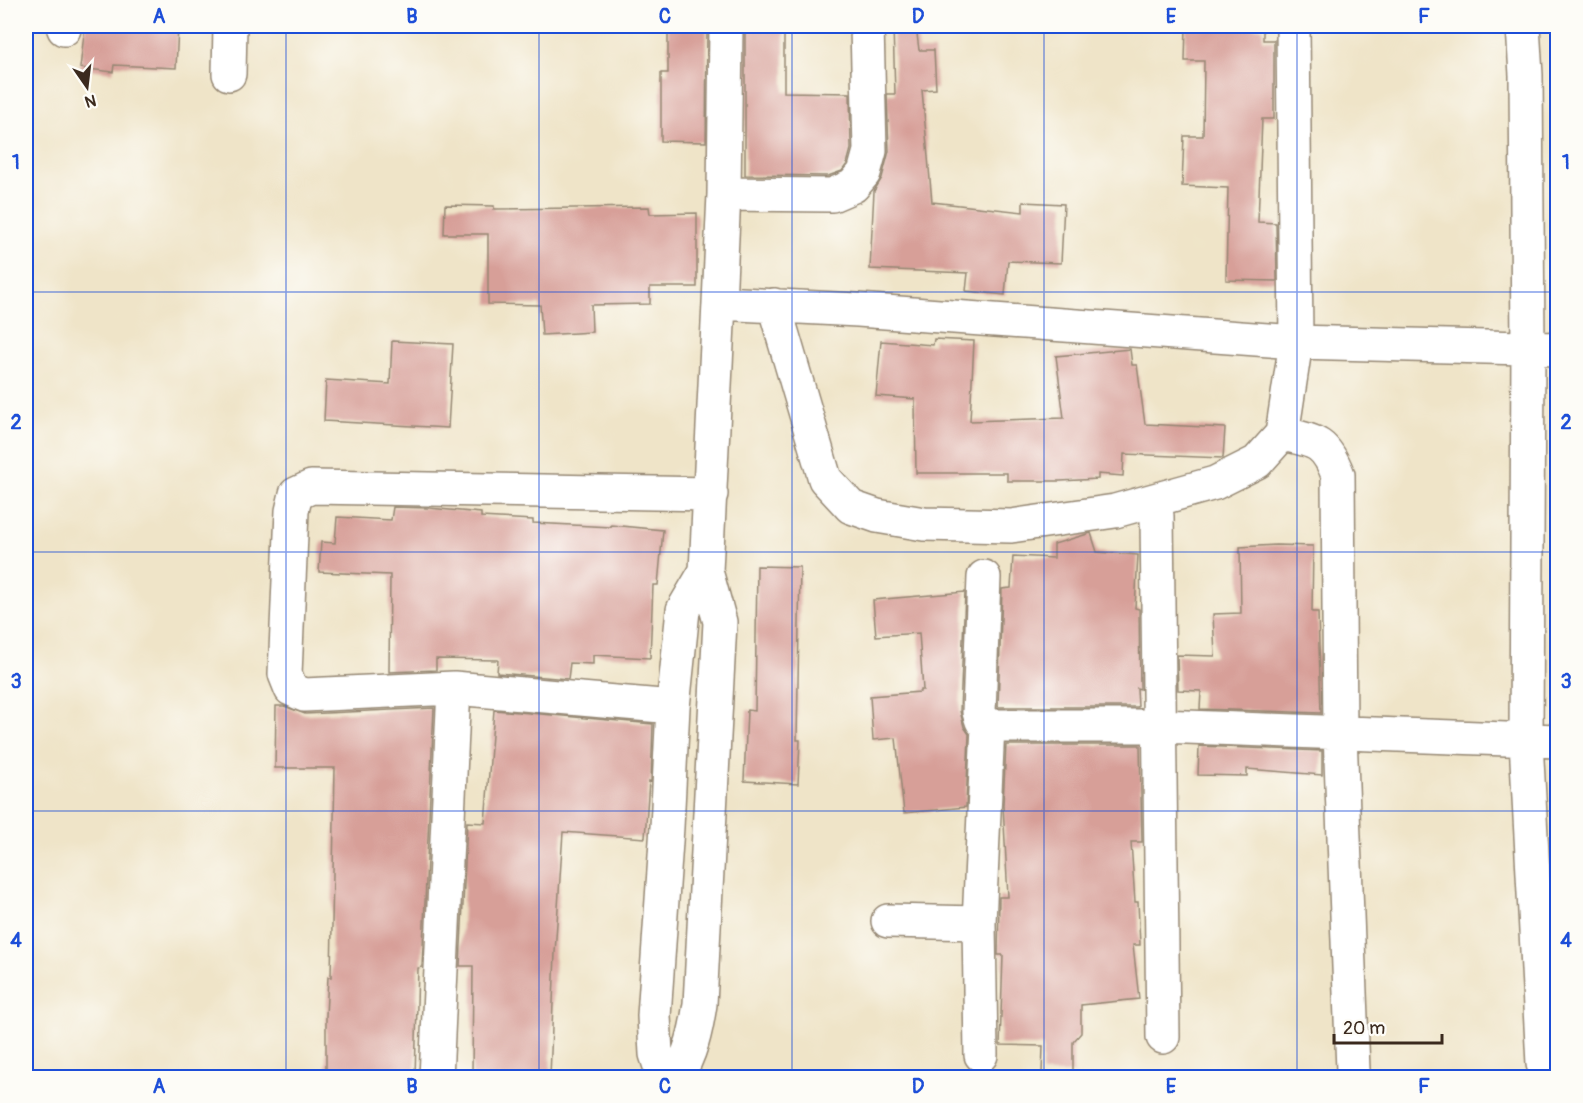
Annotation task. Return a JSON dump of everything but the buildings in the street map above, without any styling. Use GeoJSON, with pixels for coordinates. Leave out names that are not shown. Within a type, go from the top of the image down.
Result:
{"type":"FeatureCollection","features":[{"type":"Feature","properties":{"kind":"street"},"geometry":{"type":"LineString","coordinates":[[229,74],[230,26]]}},
{"type":"Feature","properties":{"kind":"street"},"geometry":{"type":"LineString","coordinates":[[676,1077],[685,1064],[696,1037],[700,1004],[720,622],[706,571],[724,194],[726,26]]}},
{"type":"Feature","properties":{"kind":"street"},"geometry":{"type":"LineString","coordinates":[[724,194],[832,195],[853,186],[864,173],[870,151],[867,26]]}},
{"type":"Feature","properties":{"kind":"street"},"geometry":{"type":"LineString","coordinates":[[774,305],[825,479],[851,507],[877,516],[924,524],[1011,526],[1115,511],[1215,483],[1257,462],[1282,434],[1296,342],[1293,26]]}},
{"type":"Feature","properties":{"kind":"street"},"geometry":{"type":"LineString","coordinates":[[1523,26],[1543,349],[1543,1064]]}},
{"type":"Feature","properties":{"kind":"street"},"geometry":{"type":"LineString","coordinates":[[720,303],[870,310],[1296,342],[1543,349]]}},
{"type":"Feature","properties":{"kind":"street"},"geometry":{"type":"LineString","coordinates":[[1282,434],[1312,440],[1326,450],[1338,475],[1340,734],[1353,1070]]}},
{"type":"Feature","properties":{"kind":"street"},"geometry":{"type":"LineString","coordinates":[[673,707],[454,688],[304,695],[291,689],[285,674],[292,511],[296,494],[311,487],[711,494]]}},
{"type":"Feature","properties":{"kind":"street"},"geometry":{"type":"LineString","coordinates":[[1157,516],[1163,1037]]}},
{"type":"Feature","properties":{"kind":"street"},"geometry":{"type":"LineString","coordinates":[[664,1077],[656,1054],[654,1016],[673,707],[683,610],[706,571]]}},
{"type":"Feature","properties":{"kind":"street"},"geometry":{"type":"LineString","coordinates":[[984,576],[979,712],[982,721],[988,726],[1160,726],[1542,741]]}},
{"type":"Feature","properties":{"kind":"street"},"geometry":{"type":"LineString","coordinates":[[436,1077],[454,688]]}},
{"type":"Feature","properties":{"kind":"street"},"geometry":{"type":"LineString","coordinates":[[981,1054],[979,923],[988,726]]}},
{"type":"Feature","properties":{"kind":"street"},"geometry":{"type":"LineString","coordinates":[[667,827],[709,831]]}},
{"type":"Feature","properties":{"kind":"street"},"geometry":{"type":"LineString","coordinates":[[888,921],[979,923]]}}]}
